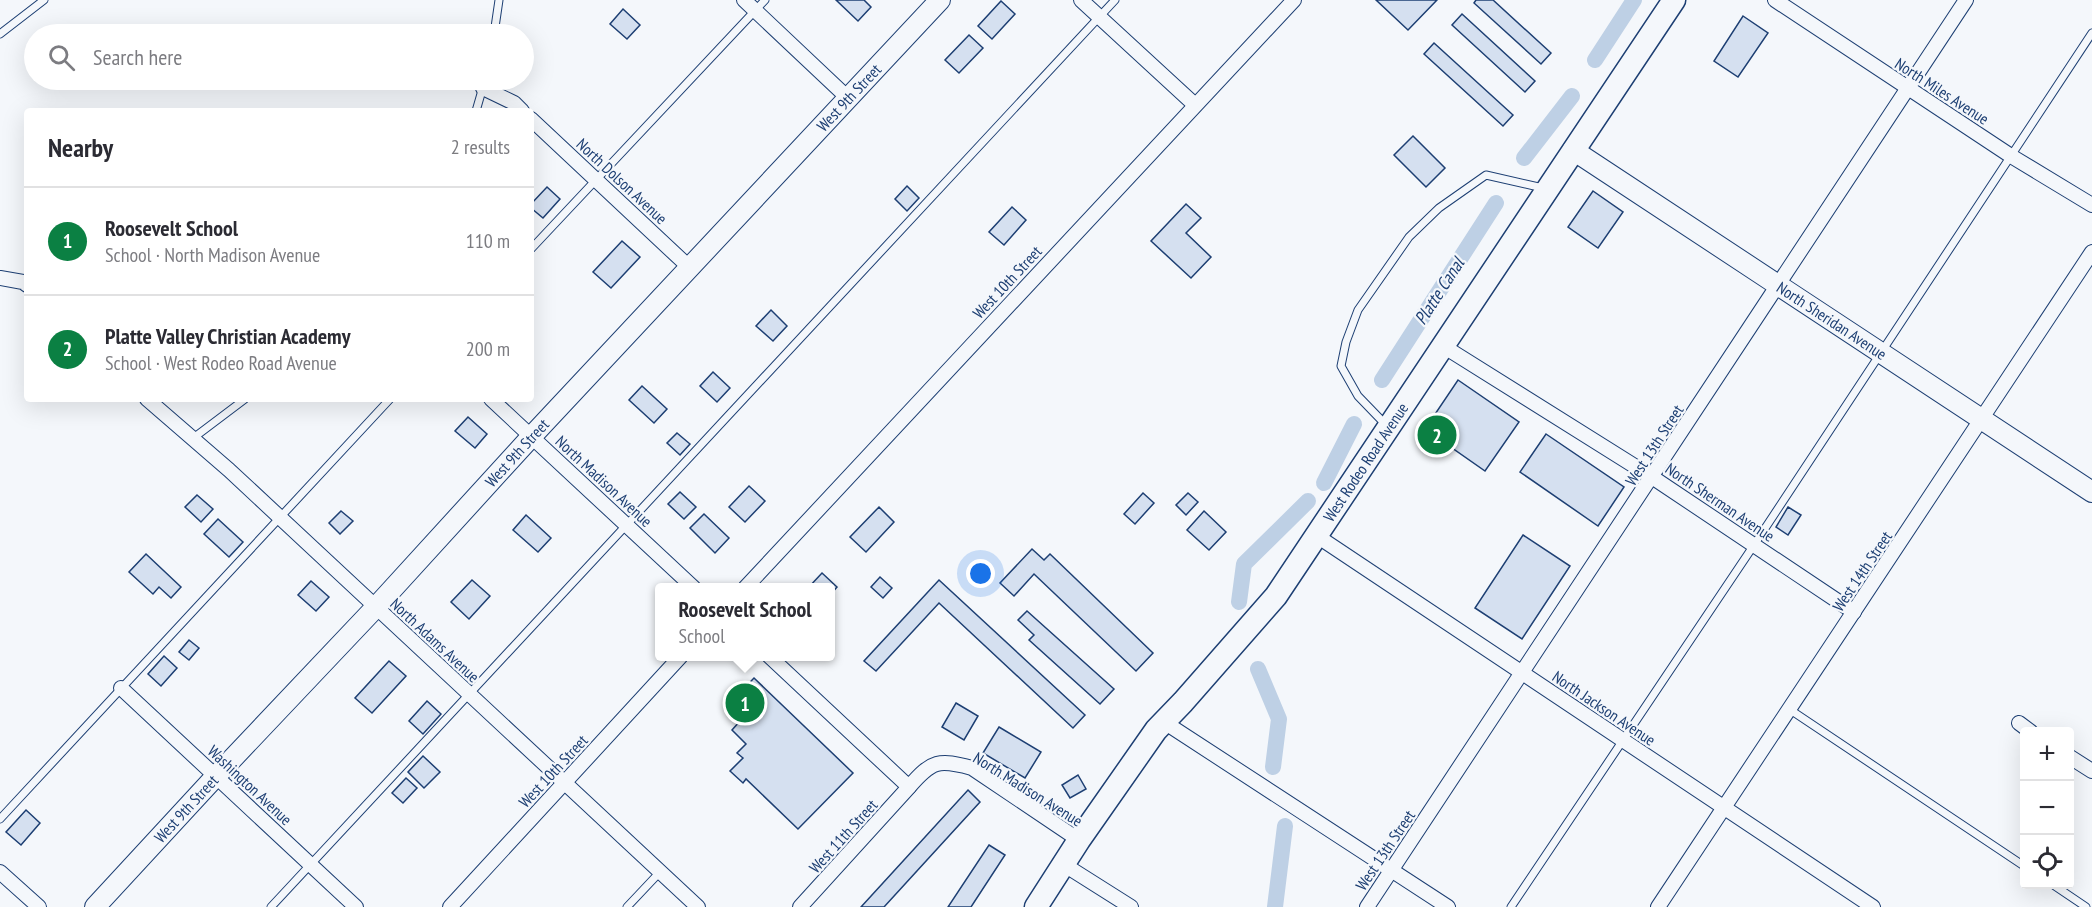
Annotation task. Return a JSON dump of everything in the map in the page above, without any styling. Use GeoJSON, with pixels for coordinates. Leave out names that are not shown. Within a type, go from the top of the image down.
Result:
{"type":"FeatureCollection","features":[{"type":"Feature","properties":{"kind":"main road","name":"West Rodeo Road Avenue"},"geometry":{"type":"LineString","coordinates":[[1036,907],[1079,840],[1156,730],[1276,597],[1674,0]]}},
{"type":"Feature","properties":{"kind":"street"},"geometry":{"type":"LineString","coordinates":[[744,0],[849,99]]}},
{"type":"Feature","properties":{"kind":"street","name":"West 9th Street"},"geometry":{"type":"LineString","coordinates":[[95,907],[940,0]]}},
{"type":"Feature","properties":{"kind":"street"},"geometry":{"type":"LineString","coordinates":[[1081,0],[1195,105]]}},
{"type":"Feature","properties":{"kind":"street","name":"West 10th Street"},"geometry":{"type":"LineString","coordinates":[[750,583],[1294,0]]}},
{"type":"Feature","properties":{"kind":"street","name":"North Miles Avenue"},"geometry":{"type":"LineString","coordinates":[[1775,0],[2011,156],[2092,205]]}},
{"type":"Feature","properties":{"kind":"street","name":"West 13th Street"},"geometry":{"type":"LineString","coordinates":[[1367,907],[1966,0]]}},
{"type":"Feature","properties":{"kind":"street"},"geometry":{"type":"LineString","coordinates":[[493,90],[519,108]]}},
{"type":"Feature","properties":{"kind":"street","name":"North Dolson Avenue"},"geometry":{"type":"LineString","coordinates":[[534,122],[690,268]]}},
{"type":"Feature","properties":{"kind":"street","name":"North Sheridan Avenue"},"geometry":{"type":"LineString","coordinates":[[1574,150],[2092,492]]}},
{"type":"Feature","properties":{"kind":"street","name":"West 14th Street"},"geometry":{"type":"LineString","coordinates":[[1659,907],[2092,252]]}},
{"type":"Feature","properties":{"kind":"street"},"geometry":{"type":"LineString","coordinates":[[0,278],[24,283]]}},
{"type":"Feature","properties":{"kind":"street","name":"North Sherman Avenue"},"geometry":{"type":"LineString","coordinates":[[1443,346],[1652,477],[1854,612]]}},
{"type":"Feature","properties":{"kind":"street","name":"North Adams Avenue"},"geometry":{"type":"LineString","coordinates":[[150,402],[280,517],[698,907]]}},
{"type":"Feature","properties":{"kind":"street","name":"North Madison Avenue"},"geometry":{"type":"LineString","coordinates":[[494,402],[689,583]]}},
{"type":"Feature","properties":{"kind":"street","name":"North Jackson Avenue"},"geometry":{"type":"LineString","coordinates":[[1317,536],[1873,907]]}},
{"type":"Feature","properties":{"kind":"street","name":"West 10th Street"},"geometry":{"type":"LineString","coordinates":[[450,907],[677,661]]}},
{"type":"Feature","properties":{"kind":"street"},"geometry":{"type":"LineString","coordinates":[[773,661],[909,787]]}},
{"type":"Feature","properties":{"kind":"street","name":"Washington Avenue"},"geometry":{"type":"LineString","coordinates":[[121,688],[356,907]]}},
{"type":"Feature","properties":{"kind":"street"},"geometry":{"type":"LineString","coordinates":[[1164,722],[1448,907]]}},
{"type":"Feature","properties":{"kind":"street"},"geometry":{"type":"LineString","coordinates":[[2019,723],[2024,727]]}},
{"type":"Feature","properties":{"kind":"street"},"geometry":{"type":"LineString","coordinates":[[2074,760],[2092,771]]}},
{"type":"Feature","properties":{"kind":"street","name":"North Madison Avenue"},"geometry":{"type":"LineString","coordinates":[[909,787],[936,763],[951,762],[972,768],[1079,840]]}},
{"type":"Feature","properties":{"kind":"street","name":"West 11th Street"},"geometry":{"type":"LineString","coordinates":[[800,907],[909,787]]}},
{"type":"Feature","properties":{"kind":"street"},"geometry":{"type":"LineString","coordinates":[[1063,864],[1131,907]]}},
{"type":"Feature","properties":{"kind":"street"},"geometry":{"type":"LineString","coordinates":[[0,872],[39,907]]}},
{"type":"Feature","properties":{"kind":"lane"},"geometry":{"type":"LineString","coordinates":[[0,34],[44,0]]}},
{"type":"Feature","properties":{"kind":"lane"},"geometry":{"type":"LineString","coordinates":[[495,24],[499,0]]}},
{"type":"Feature","properties":{"kind":"lane"},"geometry":{"type":"LineString","coordinates":[[534,246],[765,0]]}},
{"type":"Feature","properties":{"kind":"lane"},"geometry":{"type":"LineString","coordinates":[[272,907],[1115,0]]}},
{"type":"Feature","properties":{"kind":"lane"},"geometry":{"type":"LineString","coordinates":[[1511,907],[1754,545],[2092,33]]}},
{"type":"Feature","properties":{"kind":"lane"},"geometry":{"type":"LineString","coordinates":[[477,108],[482,90]]}},
{"type":"Feature","properties":{"kind":"lane"},"geometry":{"type":"LineString","coordinates":[[1389,427],[1358,396],[1341,366],[1346,342],[1358,310],[1409,237],[1439,208],[1485,175],[1548,189]]}},
{"type":"Feature","properties":{"kind":"lane"},"geometry":{"type":"LineString","coordinates":[[192,439],[241,402]]}},
{"type":"Feature","properties":{"kind":"lane"},"geometry":{"type":"LineString","coordinates":[[0,819],[387,402]]}},
{"type":"Feature","properties":{"kind":"lane"},"geometry":{"type":"LineString","coordinates":[[1789,709],[2020,863]]}},
{"type":"Feature","properties":{"kind":"lane"},"geometry":{"type":"LineString","coordinates":[[627,907],[660,872]]}},
{"type":"Feature","properties":{"kind":"lane"},"geometry":{"type":"LineString","coordinates":[[2058,889],[2086,907]]}},
{"type":"Feature","properties":{"kind":"building"},"geometry":{"type":"Polygon","coordinates":[[[836,0],[864,0],[871,7],[858,21],[836,0]]]}},
{"type":"Feature","properties":{"kind":"building"},"geometry":{"type":"Polygon","coordinates":[[[1376,0],[1437,0],[1408,30],[1376,0]]]}},
{"type":"Feature","properties":{"kind":"building"},"geometry":{"type":"Polygon","coordinates":[[[1476,0],[1493,0],[1551,53],[1541,64],[1474,3],[1476,0]]]}},
{"type":"Feature","properties":{"kind":"building"},"geometry":{"type":"Polygon","coordinates":[[[1001,1],[1015,14],[992,39],[978,26],[1001,1]]]}},
{"type":"Feature","properties":{"kind":"building"},"geometry":{"type":"Polygon","coordinates":[[[623,9],[640,25],[627,39],[610,24],[623,9]]]}},
{"type":"Feature","properties":{"kind":"building"},"geometry":{"type":"Polygon","coordinates":[[[1462,14],[1535,81],[1525,92],[1452,25],[1462,14]]]}},
{"type":"Feature","properties":{"kind":"building"},"geometry":{"type":"Polygon","coordinates":[[[1743,16],[1768,33],[1738,77],[1714,61],[1743,16]]]}},
{"type":"Feature","properties":{"kind":"building"},"geometry":{"type":"Polygon","coordinates":[[[969,35],[983,48],[959,73],[945,60],[969,35]]]}},
{"type":"Feature","properties":{"kind":"building"},"geometry":{"type":"Polygon","coordinates":[[[1434,43],[1513,115],[1503,126],[1424,54],[1434,43]]]}},
{"type":"Feature","properties":{"kind":"building"},"geometry":{"type":"Polygon","coordinates":[[[1413,136],[1445,168],[1426,187],[1394,155],[1413,136]]]}},
{"type":"Feature","properties":{"kind":"building"},"geometry":{"type":"Polygon","coordinates":[[[907,186],[919,198],[907,211],[895,199],[907,186]]]}},
{"type":"Feature","properties":{"kind":"building"},"geometry":{"type":"Polygon","coordinates":[[[547,187],[560,199],[543,218],[534,210],[534,201],[547,187]]]}},
{"type":"Feature","properties":{"kind":"building"},"geometry":{"type":"Polygon","coordinates":[[[1593,191],[1623,212],[1598,248],[1568,227],[1593,191]]]}},
{"type":"Feature","properties":{"kind":"building"},"geometry":{"type":"Polygon","coordinates":[[[1186,204],[1201,218],[1186,233],[1211,257],[1191,278],[1151,241],[1186,204]]]}},
{"type":"Feature","properties":{"kind":"building"},"geometry":{"type":"Polygon","coordinates":[[[1012,207],[1026,220],[1004,245],[989,232],[1012,207]]]}},
{"type":"Feature","properties":{"kind":"building"},"geometry":{"type":"Polygon","coordinates":[[[622,241],[640,257],[611,288],[593,272],[622,241]]]}},
{"type":"Feature","properties":{"kind":"building"},"geometry":{"type":"Polygon","coordinates":[[[771,310],[787,326],[773,341],[756,326],[771,310]]]}},
{"type":"Feature","properties":{"kind":"building"},"geometry":{"type":"Polygon","coordinates":[[[713,372],[730,388],[717,402],[700,386],[713,372]]]}},
{"type":"Feature","properties":{"kind":"building"},"geometry":{"type":"Polygon","coordinates":[[[1458,380],[1519,422],[1485,471],[1425,429],[1458,380]]]}},
{"type":"Feature","properties":{"kind":"building"},"geometry":{"type":"Polygon","coordinates":[[[642,386],[667,409],[654,423],[629,400],[642,386]]]}},
{"type":"Feature","properties":{"kind":"building"},"geometry":{"type":"Polygon","coordinates":[[[468,417],[487,434],[475,448],[455,431],[468,417]]]}},
{"type":"Feature","properties":{"kind":"building"},"geometry":{"type":"Polygon","coordinates":[[[677,433],[690,444],[680,455],[667,443],[677,433]]]}},
{"type":"Feature","properties":{"kind":"building"},"geometry":{"type":"Polygon","coordinates":[[[1546,434],[1624,487],[1598,526],[1520,472],[1546,434]]]}},
{"type":"Feature","properties":{"kind":"building"},"geometry":{"type":"Polygon","coordinates":[[[749,486],[765,501],[745,522],[729,507],[749,486]]]}},
{"type":"Feature","properties":{"kind":"building"},"geometry":{"type":"Polygon","coordinates":[[[680,492],[696,507],[684,519],[668,504],[680,492]]]}},
{"type":"Feature","properties":{"kind":"building"},"geometry":{"type":"Polygon","coordinates":[[[1143,493],[1154,503],[1135,524],[1124,514],[1143,493]]]}},
{"type":"Feature","properties":{"kind":"building"},"geometry":{"type":"Polygon","coordinates":[[[1188,493],[1198,502],[1186,515],[1176,505],[1188,493]]]}},
{"type":"Feature","properties":{"kind":"building"},"geometry":{"type":"Polygon","coordinates":[[[197,495],[213,509],[201,522],[185,507],[197,495]]]}},
{"type":"Feature","properties":{"kind":"building"},"geometry":{"type":"Polygon","coordinates":[[[879,507],[894,522],[866,552],[850,537],[879,507]]]}},
{"type":"Feature","properties":{"kind":"building"},"geometry":{"type":"Polygon","coordinates":[[[1788,507],[1801,515],[1788,535],[1776,527],[1788,507]]]}},
{"type":"Feature","properties":{"kind":"building"},"geometry":{"type":"Polygon","coordinates":[[[341,511],[353,521],[340,534],[329,523],[341,511]]]}},
{"type":"Feature","properties":{"kind":"building"},"geometry":{"type":"Polygon","coordinates":[[[1204,511],[1226,532],[1209,550],[1187,530],[1204,511]]]}},
{"type":"Feature","properties":{"kind":"building"},"geometry":{"type":"Polygon","coordinates":[[[704,514],[729,538],[715,553],[690,528],[704,514]]]}},
{"type":"Feature","properties":{"kind":"building"},"geometry":{"type":"Polygon","coordinates":[[[526,515],[551,538],[538,552],[513,530],[526,515]]]}},
{"type":"Feature","properties":{"kind":"building"},"geometry":{"type":"Polygon","coordinates":[[[218,519],[243,542],[229,557],[204,534],[218,519]]]}},
{"type":"Feature","properties":{"kind":"building"},"geometry":{"type":"Polygon","coordinates":[[[1523,535],[1570,566],[1522,639],[1475,608],[1523,535]]]}},
{"type":"Feature","properties":{"kind":"building"},"geometry":{"type":"Polygon","coordinates":[[[1032,549],[1044,560],[1050,554],[1153,653],[1136,671],[1034,574],[1014,596],[1000,583],[1032,549]]]}},
{"type":"Feature","properties":{"kind":"building"},"geometry":{"type":"Polygon","coordinates":[[[146,554],[181,587],[171,598],[159,587],[153,594],[129,572],[146,554]]]}},
{"type":"Feature","properties":{"kind":"building"},"geometry":{"type":"Polygon","coordinates":[[[822,573],[833,583],[813,583],[822,573]]]}},
{"type":"Feature","properties":{"kind":"building"},"geometry":{"type":"Polygon","coordinates":[[[880,577],[892,588],[883,598],[871,587],[880,577]]]}},
{"type":"Feature","properties":{"kind":"building"},"geometry":{"type":"Polygon","coordinates":[[[472,580],[490,596],[469,619],[451,602],[472,580]]]}},
{"type":"Feature","properties":{"kind":"building"},"geometry":{"type":"Polygon","coordinates":[[[939,580],[1085,715],[1073,728],[939,603],[876,671],[864,661],[939,580]]]}},
{"type":"Feature","properties":{"kind":"building"},"geometry":{"type":"Polygon","coordinates":[[[311,581],[329,597],[316,611],[298,595],[311,581]]]}},
{"type":"Feature","properties":{"kind":"building"},"geometry":{"type":"Polygon","coordinates":[[[1027,611],[1114,689],[1100,704],[1029,640],[1034,635],[1018,620],[1027,611]]]}},
{"type":"Feature","properties":{"kind":"building"},"geometry":{"type":"Polygon","coordinates":[[[189,640],[199,648],[189,660],[179,652],[189,640]]]}},
{"type":"Feature","properties":{"kind":"building"},"geometry":{"type":"Polygon","coordinates":[[[164,656],[177,668],[161,686],[148,674],[164,656]]]}},
{"type":"Feature","properties":{"kind":"building"},"geometry":{"type":"Polygon","coordinates":[[[389,661],[406,676],[372,713],[355,698],[389,661]]]}},
{"type":"Feature","properties":{"kind":"building"},"geometry":{"type":"Polygon","coordinates":[[[754,678],[853,773],[798,829],[746,779],[743,783],[730,771],[743,758],[737,753],[746,744],[732,730],[740,721],[726,707],[754,678]]]}},
{"type":"Feature","properties":{"kind":"building"},"geometry":{"type":"Polygon","coordinates":[[[427,701],[441,714],[423,734],[409,721],[427,701]]]}},
{"type":"Feature","properties":{"kind":"building"},"geometry":{"type":"Polygon","coordinates":[[[956,703],[978,716],[964,740],[942,727],[956,703]]]}},
{"type":"Feature","properties":{"kind":"building"},"geometry":{"type":"Polygon","coordinates":[[[999,727],[1041,752],[1025,778],[983,753],[999,727]]]}},
{"type":"Feature","properties":{"kind":"building"},"geometry":{"type":"Polygon","coordinates":[[[423,756],[440,772],[424,788],[408,772],[423,756]]]}},
{"type":"Feature","properties":{"kind":"building"},"geometry":{"type":"Polygon","coordinates":[[[1078,775],[1086,789],[1070,798],[1062,785],[1078,775]]]}},
{"type":"Feature","properties":{"kind":"building"},"geometry":{"type":"Polygon","coordinates":[[[406,778],[417,788],[403,803],[392,793],[406,778]]]}},
{"type":"Feature","properties":{"kind":"building"},"geometry":{"type":"Polygon","coordinates":[[[968,790],[980,802],[884,907],[861,907],[968,790]]]}},
{"type":"Feature","properties":{"kind":"building"},"geometry":{"type":"Polygon","coordinates":[[[26,810],[40,823],[21,845],[6,832],[26,810]]]}},
{"type":"Feature","properties":{"kind":"building"},"geometry":{"type":"Polygon","coordinates":[[[989,845],[1005,855],[971,907],[948,907],[989,845]]]}},
{"type":"Feature","properties":{"kind":"waterway","name":"Platte Canal"},"geometry":{"type":"LineString","coordinates":[[1595,60],[1634,0]]}},
{"type":"Feature","properties":{"kind":"waterway"},"geometry":{"type":"LineString","coordinates":[[1524,158],[1572,96]]}},
{"type":"Feature","properties":{"kind":"waterway","name":"Platte Canal"},"geometry":{"type":"LineString","coordinates":[[1382,380],[1496,203]]}},
{"type":"Feature","properties":{"kind":"waterway"},"geometry":{"type":"LineString","coordinates":[[1324,483],[1354,424]]}},
{"type":"Feature","properties":{"kind":"waterway","name":"Platte Canal"},"geometry":{"type":"LineString","coordinates":[[1239,602],[1244,564],[1308,501]]}},
{"type":"Feature","properties":{"kind":"waterway","name":"Platte Canal"},"geometry":{"type":"LineString","coordinates":[[1258,669],[1279,719],[1273,767]]}},
{"type":"Feature","properties":{"kind":"waterway","name":"Platte Canal"},"geometry":{"type":"LineString","coordinates":[[1275,907],[1285,826]]}},
{"type":"Feature","properties":{"kind":"place","name":"Platte Valley Christian Academy"},"geometry":{"type":"Point","coordinates":[1437,435]}},
{"type":"Feature","properties":{"kind":"place","name":"Roosevelt School"},"geometry":{"type":"Point","coordinates":[745,703]}}]}
